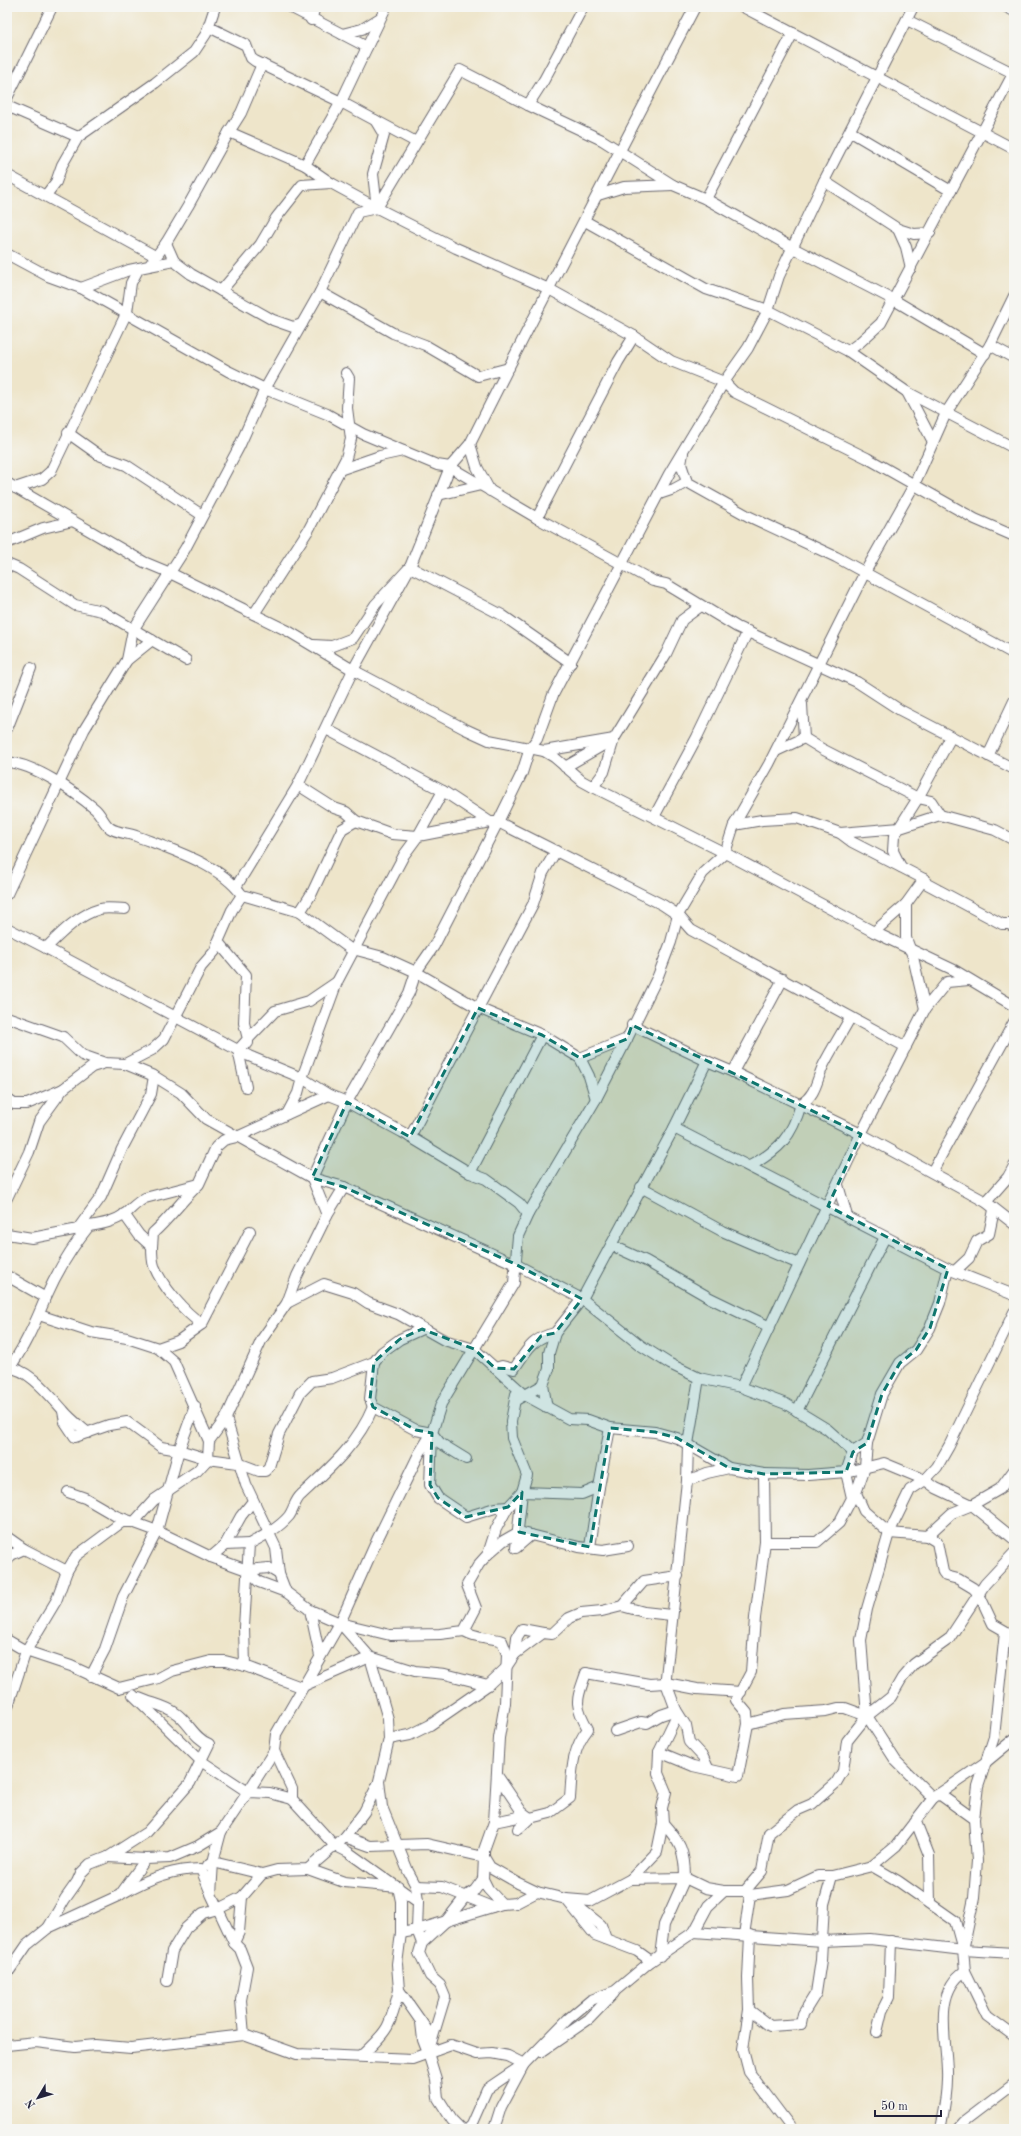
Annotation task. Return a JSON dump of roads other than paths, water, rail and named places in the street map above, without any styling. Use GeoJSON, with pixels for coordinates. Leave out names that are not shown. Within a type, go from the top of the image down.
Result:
{"type":"FeatureCollection","features":[{"type":"Feature","properties":{"kind":"street"},"geometry":{"type":"LineString","coordinates":[[7,98],[52,7]]}},
{"type":"Feature","properties":{"kind":"street"},"geometry":{"type":"LineString","coordinates":[[46,195],[56,182],[62,165],[78,136],[155,83],[194,52],[203,41],[215,7]]}},
{"type":"Feature","properties":{"kind":"street"},"geometry":{"type":"LineString","coordinates":[[290,7],[311,20],[367,47]]}},
{"type":"Feature","properties":{"kind":"street"},"geometry":{"type":"LineString","coordinates":[[311,20],[315,7]]}},
{"type":"Feature","properties":{"kind":"street"},"geometry":{"type":"LineString","coordinates":[[305,165],[342,102],[386,7]]}},
{"type":"Feature","properties":{"kind":"street"},"geometry":{"type":"LineString","coordinates":[[528,105],[544,80],[583,7]]}},
{"type":"Feature","properties":{"kind":"street"},"geometry":{"type":"LineString","coordinates":[[125,1064],[152,1050],[164,1039],[201,967],[216,951],[218,942],[239,891],[298,785],[353,670],[410,567],[450,467],[470,444],[598,195],[619,150],[695,7]]}},
{"type":"Feature","properties":{"kind":"street"},"geometry":{"type":"LineString","coordinates":[[743,7],[1014,149]]}},
{"type":"Feature","properties":{"kind":"street"},"geometry":{"type":"LineString","coordinates":[[327,1215],[312,1178],[348,1102],[409,993],[416,972],[434,946],[494,822],[522,773],[530,748],[537,739],[553,695],[659,494],[684,447],[724,382],[748,348],[768,310],[780,276],[824,181],[851,132],[913,7]]}},
{"type":"Feature","properties":{"kind":"street"},"geometry":{"type":"LineString","coordinates":[[1006,7],[1014,11]]}},
{"type":"Feature","properties":{"kind":"street"},"geometry":{"type":"LineString","coordinates":[[342,34],[362,29],[380,18]]}},
{"type":"Feature","properties":{"kind":"street"},"geometry":{"type":"LineString","coordinates":[[848,351],[881,323],[1014,73],[907,20]]}},
{"type":"Feature","properties":{"kind":"street"},"geometry":{"type":"LineString","coordinates":[[209,27],[240,40],[246,45],[251,58],[342,102],[416,142]]}},
{"type":"Feature","properties":{"kind":"street"},"geometry":{"type":"LineString","coordinates":[[706,199],[793,33]]}},
{"type":"Feature","properties":{"kind":"street"},"geometry":{"type":"LineString","coordinates":[[11,485],[42,479],[51,471],[127,312],[131,282],[156,256],[166,243],[241,113],[262,64]]}},
{"type":"Feature","properties":{"kind":"street"},"geometry":{"type":"LineString","coordinates":[[127,660],[133,630],[168,572],[185,548],[239,447],[265,389],[320,292],[358,212],[377,208],[460,70],[619,150],[673,185],[706,199],[793,248],[988,350],[1014,358]]}},
{"type":"Feature","properties":{"kind":"street"},"geometry":{"type":"LineString","coordinates":[[7,106],[78,136]]}},
{"type":"Feature","properties":{"kind":"street"},"geometry":{"type":"LineString","coordinates":[[374,119],[384,135],[373,174],[377,208]]}},
{"type":"Feature","properties":{"kind":"street"},"geometry":{"type":"LineString","coordinates":[[229,132],[305,165],[331,183],[456,248],[550,289],[634,336],[671,361],[724,382],[734,392],[867,458],[974,518],[1014,536]]}},
{"type":"Feature","properties":{"kind":"street"},"geometry":{"type":"LineString","coordinates":[[851,132],[951,191]]}},
{"type":"Feature","properties":{"kind":"street"},"geometry":{"type":"LineString","coordinates":[[7,175],[156,256]]}},
{"type":"Feature","properties":{"kind":"street"},"geometry":{"type":"LineString","coordinates":[[824,181],[898,229],[914,234],[930,232]]}},
{"type":"Feature","properties":{"kind":"street"},"geometry":{"type":"LineString","coordinates":[[220,291],[260,245],[276,218],[302,185],[331,183]]}},
{"type":"Feature","properties":{"kind":"street"},"geometry":{"type":"LineString","coordinates":[[598,195],[624,187],[673,185]]}},
{"type":"Feature","properties":{"kind":"street"},"geometry":{"type":"LineString","coordinates":[[584,221],[706,289],[768,310],[848,351],[907,392],[934,404],[946,413],[1014,448]]}},
{"type":"Feature","properties":{"kind":"street"},"geometry":{"type":"LineString","coordinates":[[898,229],[906,247],[911,268]]}},
{"type":"Feature","properties":{"kind":"street"},"geometry":{"type":"LineString","coordinates":[[166,243],[174,261],[191,274],[220,291],[288,326],[293,327],[302,324]]}},
{"type":"Feature","properties":{"kind":"street"},"geometry":{"type":"LineString","coordinates":[[7,254],[48,276],[81,288],[127,312],[201,357],[265,389],[327,414],[350,427],[403,451],[437,465],[450,467],[537,518],[653,581],[666,584],[748,631],[856,682],[900,710],[1014,769]]}},
{"type":"Feature","properties":{"kind":"street"},"geometry":{"type":"LineString","coordinates":[[81,288],[129,270],[174,261]]}},
{"type":"Feature","properties":{"kind":"street"},"geometry":{"type":"LineString","coordinates":[[320,292],[393,333],[425,345],[478,376],[509,368]]}},
{"type":"Feature","properties":{"kind":"street"},"geometry":{"type":"LineString","coordinates":[[211,1894],[213,1862],[221,1832],[274,1751],[276,1734],[301,1687],[340,1622],[377,1540],[419,1454],[432,1433],[441,1404],[514,1283],[514,1264],[518,1236],[528,1214],[596,1099],[627,1039],[632,1026],[658,976],[671,942],[678,915],[703,874],[725,853],[734,825],[776,751],[864,574],[914,485],[946,413],[988,350],[1014,296]]}},
{"type":"Feature","properties":{"kind":"street"},"geometry":{"type":"LineString","coordinates":[[537,518],[618,362],[634,336]]}},
{"type":"Feature","properties":{"kind":"street"},"geometry":{"type":"LineString","coordinates":[[254,614],[309,529],[335,477],[342,469],[349,448],[350,427],[347,408],[349,378],[346,372]]}},
{"type":"Feature","properties":{"kind":"street"},"geometry":{"type":"LineString","coordinates":[[907,392],[933,442]]}},
{"type":"Feature","properties":{"kind":"street"},"geometry":{"type":"LineString","coordinates":[[68,433],[99,455],[126,465],[202,515]]}},
{"type":"Feature","properties":{"kind":"street"},"geometry":{"type":"LineString","coordinates":[[470,444],[485,488]]}},
{"type":"Feature","properties":{"kind":"street"},"geometry":{"type":"LineString","coordinates":[[684,447],[681,464],[687,482],[748,516],[836,558],[1014,654]]}},
{"type":"Feature","properties":{"kind":"street"},"geometry":{"type":"LineString","coordinates":[[342,469],[380,456],[403,451]]}},
{"type":"Feature","properties":{"kind":"street"},"geometry":{"type":"LineString","coordinates":[[659,494],[674,489],[687,482]]}},
{"type":"Feature","properties":{"kind":"street"},"geometry":{"type":"LineString","coordinates":[[11,485],[144,562],[168,572],[254,614],[312,645],[353,670],[489,740],[544,751],[614,739]]}},
{"type":"Feature","properties":{"kind":"street"},"geometry":{"type":"LineString","coordinates":[[438,495],[485,488]]}},
{"type":"Feature","properties":{"kind":"street"},"geometry":{"type":"LineString","coordinates":[[7,543],[43,528],[73,521]]}},
{"type":"Feature","properties":{"kind":"street"},"geometry":{"type":"LineString","coordinates":[[7,564],[19,569],[74,605],[102,611],[186,660]]}},
{"type":"Feature","properties":{"kind":"street"},"geometry":{"type":"LineString","coordinates":[[312,645],[332,646],[353,638],[375,605],[410,567]]}},
{"type":"Feature","properties":{"kind":"street"},"geometry":{"type":"LineString","coordinates":[[410,567],[502,615],[571,662]]}},
{"type":"Feature","properties":{"kind":"street"},"geometry":{"type":"LineString","coordinates":[[593,787],[604,772],[614,739],[666,654],[682,620],[702,606]]}},
{"type":"Feature","properties":{"kind":"street"},"geometry":{"type":"LineString","coordinates":[[654,817],[697,737],[748,631]]}},
{"type":"Feature","properties":{"kind":"street"},"geometry":{"type":"LineString","coordinates":[[7,894],[84,730],[127,660],[152,640]]}},
{"type":"Feature","properties":{"kind":"street"},"geometry":{"type":"LineString","coordinates":[[7,728],[32,668]]}},
{"type":"Feature","properties":{"kind":"street"},"geometry":{"type":"LineString","coordinates":[[988,756],[1014,701]]}},
{"type":"Feature","properties":{"kind":"street"},"geometry":{"type":"LineString","coordinates":[[801,702],[804,738]]}},
{"type":"Feature","properties":{"kind":"street"},"geometry":{"type":"LineString","coordinates":[[326,729],[442,791],[494,822],[556,851],[663,905],[678,915],[692,930],[784,979],[850,1018],[906,1047]]}},
{"type":"Feature","properties":{"kind":"street"},"geometry":{"type":"LineString","coordinates":[[901,867],[894,851],[894,836],[918,798],[951,737]]}},
{"type":"Feature","properties":{"kind":"street"},"geometry":{"type":"LineString","coordinates":[[776,751],[804,738]]}},
{"type":"Feature","properties":{"kind":"street"},"geometry":{"type":"LineString","coordinates":[[804,738],[822,749],[918,798],[931,801],[940,815]]}},
{"type":"Feature","properties":{"kind":"street"},"geometry":{"type":"LineString","coordinates":[[565,767],[614,739]]}},
{"type":"Feature","properties":{"kind":"street"},"geometry":{"type":"LineString","coordinates":[[544,751],[582,782],[725,853],[909,950],[954,970],[1014,1006]]}},
{"type":"Feature","properties":{"kind":"street"},"geometry":{"type":"LineString","coordinates":[[7,762],[36,770],[59,784],[96,810],[110,828],[200,861],[239,891],[300,912],[353,950],[384,957],[416,972],[478,1008],[542,1036],[580,1058],[589,1076],[596,1099]]}},
{"type":"Feature","properties":{"kind":"street"},"geometry":{"type":"LineString","coordinates":[[298,785],[334,808],[346,812],[356,820],[392,834],[418,836],[494,822]]}},
{"type":"Feature","properties":{"kind":"street"},"geometry":{"type":"LineString","coordinates":[[287,1114],[298,1093],[337,982],[404,854],[418,836],[442,791]]}},
{"type":"Feature","properties":{"kind":"street"},"geometry":{"type":"LineString","coordinates":[[840,833],[900,828],[940,815],[995,830],[1014,840]]}},
{"type":"Feature","properties":{"kind":"street"},"geometry":{"type":"LineString","coordinates":[[734,825],[762,820],[797,818],[840,833],[852,842],[924,879],[927,884],[1002,924],[1009,924],[1014,927]]}},
{"type":"Feature","properties":{"kind":"street"},"geometry":{"type":"LineString","coordinates":[[300,912],[312,893],[342,829],[356,820]]}},
{"type":"Feature","properties":{"kind":"street"},"geometry":{"type":"LineString","coordinates":[[410,1137],[533,904],[543,873],[556,851]]}},
{"type":"Feature","properties":{"kind":"street"},"geometry":{"type":"LineString","coordinates":[[874,932],[906,904],[924,879]]}},
{"type":"Feature","properties":{"kind":"street"},"geometry":{"type":"LineString","coordinates":[[906,904],[906,938],[909,950],[913,957],[924,1009]]}},
{"type":"Feature","properties":{"kind":"street"},"geometry":{"type":"LineString","coordinates":[[46,948],[65,929],[82,917],[100,909],[125,908]]}},
{"type":"Feature","properties":{"kind":"street"},"geometry":{"type":"LineString","coordinates":[[7,928],[176,1016],[249,1056],[302,1078],[330,1095],[348,1102],[470,1173],[486,1180],[511,1197],[528,1214]]}},
{"type":"Feature","properties":{"kind":"street"},"geometry":{"type":"LineString","coordinates":[[218,942],[246,976],[244,1023],[248,1039],[249,1056]]}},
{"type":"Feature","properties":{"kind":"street"},"geometry":{"type":"LineString","coordinates":[[733,1072],[784,979]]}},
{"type":"Feature","properties":{"kind":"street"},"geometry":{"type":"LineString","coordinates":[[741,1387],[768,1326],[828,1206],[861,1134],[924,1009],[947,982],[970,980]]}},
{"type":"Feature","properties":{"kind":"street"},"geometry":{"type":"LineString","coordinates":[[238,1050],[275,1011],[309,1001],[337,982]]}},
{"type":"Feature","properties":{"kind":"street"},"geometry":{"type":"LineString","coordinates":[[7,1017],[63,1037],[82,1055],[106,1063],[125,1064],[154,1076],[186,1097],[206,1119],[312,1178],[344,1187],[514,1264],[582,1299],[640,1345],[670,1364],[699,1378],[741,1387],[786,1404],[827,1429],[853,1452]]}},
{"type":"Feature","properties":{"kind":"street"},"geometry":{"type":"LineString","coordinates":[[750,1166],[771,1154],[781,1144],[796,1122],[801,1104],[809,1099],[814,1091],[823,1065],[850,1018]]}},
{"type":"Feature","properties":{"kind":"street"},"geometry":{"type":"LineString","coordinates":[[932,1172],[1014,1022]]}},
{"type":"Feature","properties":{"kind":"street"},"geometry":{"type":"LineString","coordinates":[[632,1026],[801,1104],[861,1134],[986,1202],[994,1210],[1014,1224]]}},
{"type":"Feature","properties":{"kind":"street"},"geometry":{"type":"LineString","coordinates":[[470,1173],[542,1036]]}},
{"type":"Feature","properties":{"kind":"street"},"geometry":{"type":"LineString","coordinates":[[580,1058],[627,1039]]}},
{"type":"Feature","properties":{"kind":"street"},"geometry":{"type":"LineString","coordinates":[[238,1050],[246,1087]]}},
{"type":"Feature","properties":{"kind":"street"},"geometry":{"type":"LineString","coordinates":[[547,1408],[543,1386],[549,1370],[549,1353],[555,1333],[582,1299],[674,1128],[707,1061]]}},
{"type":"Feature","properties":{"kind":"street"},"geometry":{"type":"LineString","coordinates":[[7,1099],[14,1104],[27,1104],[63,1089],[92,1067],[106,1063]]}},
{"type":"Feature","properties":{"kind":"street"},"geometry":{"type":"LineString","coordinates":[[77,1230],[101,1197],[122,1149],[151,1094],[154,1076]]}},
{"type":"Feature","properties":{"kind":"street"},"geometry":{"type":"LineString","coordinates":[[7,1198],[29,1152],[40,1122],[63,1089]]}},
{"type":"Feature","properties":{"kind":"street"},"geometry":{"type":"LineString","coordinates":[[202,1324],[187,1313],[164,1282],[154,1265],[152,1247],[153,1233],[170,1218],[184,1198],[199,1184],[216,1147],[224,1140],[237,1137],[330,1095]]}},
{"type":"Feature","properties":{"kind":"street"},"geometry":{"type":"LineString","coordinates":[[674,1128],[951,1270],[1014,1295]]}},
{"type":"Feature","properties":{"kind":"street"},"geometry":{"type":"LineString","coordinates":[[986,1202],[1008,1177],[1014,1166]]}},
{"type":"Feature","properties":{"kind":"street"},"geometry":{"type":"LineString","coordinates":[[7,1234],[32,1238],[108,1223],[124,1214],[145,1198],[199,1184]]}},
{"type":"Feature","properties":{"kind":"street"},"geometry":{"type":"LineString","coordinates":[[838,1185],[847,1216]]}},
{"type":"Feature","properties":{"kind":"street"},"geometry":{"type":"LineString","coordinates":[[209,1441],[226,1418],[262,1340],[287,1303],[297,1276],[327,1215],[344,1187]]}},
{"type":"Feature","properties":{"kind":"street"},"geometry":{"type":"LineString","coordinates":[[641,1187],[722,1231],[799,1264]]}},
{"type":"Feature","properties":{"kind":"street"},"geometry":{"type":"LineString","coordinates":[[963,1950],[976,1883],[977,1861],[974,1819],[978,1786],[995,1730],[1010,1634],[993,1624],[979,1594],[973,1588],[958,1579],[946,1576],[943,1572],[936,1542],[927,1536],[889,1533],[864,1511],[856,1493],[865,1467],[867,1443],[882,1394],[900,1363],[916,1350],[930,1328],[951,1270],[969,1258],[978,1241],[988,1234],[994,1210]]}},
{"type":"Feature","properties":{"kind":"street"},"geometry":{"type":"LineString","coordinates":[[124,1214],[139,1235],[152,1247]]}},
{"type":"Feature","properties":{"kind":"street"},"geometry":{"type":"LineString","coordinates":[[89,1226],[60,1269],[39,1315],[8,1369],[28,1375],[41,1385],[63,1411],[65,1422],[75,1437],[88,1434],[109,1425],[127,1422],[161,1446],[208,1459],[238,1462],[259,1472],[265,1471],[270,1467],[279,1434],[300,1393],[312,1381],[332,1378],[374,1362],[382,1352],[400,1339],[422,1329]]}},
{"type":"Feature","properties":{"kind":"street"},"geometry":{"type":"LineString","coordinates":[[158,1348],[178,1341],[202,1324],[250,1231]]}},
{"type":"Feature","properties":{"kind":"street"},"geometry":{"type":"LineString","coordinates":[[798,1411],[885,1237]]}},
{"type":"Feature","properties":{"kind":"street"},"geometry":{"type":"LineString","coordinates":[[611,1245],[646,1261],[710,1298],[768,1326]]}},
{"type":"Feature","properties":{"kind":"street"},"geometry":{"type":"LineString","coordinates":[[514,1283],[532,1274]]}},
{"type":"Feature","properties":{"kind":"street"},"geometry":{"type":"LineString","coordinates":[[7,1276],[46,1298]]}},
{"type":"Feature","properties":{"kind":"street"},"geometry":{"type":"LineString","coordinates":[[287,1303],[324,1284],[353,1293],[368,1302],[398,1314],[422,1329],[444,1340],[474,1349],[515,1384],[521,1398],[547,1408],[569,1419],[588,1420],[610,1428],[655,1432],[677,1438],[730,1468],[764,1474],[808,1475],[846,1472],[884,1463],[925,1480],[936,1488],[972,1505],[1014,1539]]}},
{"type":"Feature","properties":{"kind":"street"},"geometry":{"type":"LineString","coordinates":[[974,1819],[936,1796],[896,1761],[867,1716],[861,1640],[867,1609],[889,1533],[910,1490],[925,1480],[937,1467],[961,1424],[1014,1312]]}},
{"type":"Feature","properties":{"kind":"street"},"geometry":{"type":"LineString","coordinates":[[7,1709],[26,1650],[56,1601],[67,1571],[76,1556],[122,1522],[134,1522],[154,1500],[197,1471],[208,1459],[209,1441],[195,1406],[174,1362],[158,1348],[127,1338],[91,1332],[39,1315]]}},
{"type":"Feature","properties":{"kind":"street"},"geometry":{"type":"LineString","coordinates":[[495,1368],[502,1366],[514,1369],[526,1351],[541,1336],[555,1333]]}},
{"type":"Feature","properties":{"kind":"street"},"geometry":{"type":"LineString","coordinates":[[225,1545],[249,1544],[270,1532],[289,1516],[299,1496],[324,1475],[354,1443],[367,1423],[373,1407],[370,1399],[374,1362]]}},
{"type":"Feature","properties":{"kind":"street"},"geometry":{"type":"LineString","coordinates":[[699,1378],[688,1444],[687,1481],[666,1683],[676,1710],[686,1726],[690,1742],[703,1757],[708,1768]]}},
{"type":"Feature","properties":{"kind":"street"},"geometry":{"type":"LineString","coordinates":[[531,1536],[516,1548],[519,1532],[522,1492],[527,1475],[512,1438],[511,1422],[521,1398],[543,1386]]}},
{"type":"Feature","properties":{"kind":"street"},"geometry":{"type":"LineString","coordinates":[[91,1676],[105,1649],[123,1597],[157,1531],[179,1450],[195,1406]]}},
{"type":"Feature","properties":{"kind":"street"},"geometry":{"type":"LineString","coordinates":[[373,1407],[416,1430],[432,1433],[440,1443],[466,1459]]}},
{"type":"Feature","properties":{"kind":"street"},"geometry":{"type":"LineString","coordinates":[[226,1418],[238,1462],[253,1502],[270,1532],[276,1548],[279,1574],[286,1592]]}},
{"type":"Feature","properties":{"kind":"street"},"geometry":{"type":"LineString","coordinates":[[590,1547],[610,1428]]}},
{"type":"Feature","properties":{"kind":"street"},"geometry":{"type":"LineString","coordinates":[[432,1433],[430,1485],[438,1498],[466,1517],[495,1508],[508,1506]]}},
{"type":"Feature","properties":{"kind":"street"},"geometry":{"type":"LineString","coordinates":[[765,1542],[817,1542],[839,1523],[852,1498],[846,1472],[853,1452],[867,1443]]}},
{"type":"Feature","properties":{"kind":"street"},"geometry":{"type":"LineString","coordinates":[[687,1481],[707,1473],[730,1468]]}},
{"type":"Feature","properties":{"kind":"street"},"geometry":{"type":"LineString","coordinates":[[927,1536],[952,1513],[972,1505],[1000,1489],[1014,1470]]}},
{"type":"Feature","properties":{"kind":"street"},"geometry":{"type":"LineString","coordinates":[[659,1752],[693,1766],[708,1768],[724,1774],[738,1776],[748,1724],[747,1713],[736,1700],[751,1672],[754,1618],[765,1542],[764,1474]]}},
{"type":"Feature","properties":{"kind":"street"},"geometry":{"type":"LineString","coordinates":[[488,1554],[496,1528],[508,1506],[522,1492],[582,1494],[599,1487]]}},
{"type":"Feature","properties":{"kind":"street"},"geometry":{"type":"LineString","coordinates":[[68,1492],[85,1498],[116,1516],[157,1531],[211,1557],[247,1570],[269,1568],[279,1574]]}},
{"type":"Feature","properties":{"kind":"street"},"geometry":{"type":"LineString","coordinates":[[211,1557],[225,1545],[241,1516],[253,1502]]}},
{"type":"Feature","properties":{"kind":"street"},"geometry":{"type":"LineString","coordinates":[[464,1631],[476,1608],[467,1585],[479,1564],[488,1554],[503,1541],[519,1532],[579,1547],[590,1547],[604,1550],[628,1546]]}},
{"type":"Feature","properties":{"kind":"street"},"geometry":{"type":"LineString","coordinates":[[7,1537],[24,1549],[67,1571]]}},
{"type":"Feature","properties":{"kind":"street"},"geometry":{"type":"LineString","coordinates":[[245,1666],[244,1627],[249,1544]]}},
{"type":"Feature","properties":{"kind":"street"},"geometry":{"type":"LineString","coordinates":[[7,1561],[11,1555],[24,1549]]}},
{"type":"Feature","properties":{"kind":"street"},"geometry":{"type":"LineString","coordinates":[[792,2129],[749,2072],[743,2049],[749,2010],[747,1893],[762,1871],[769,1833],[798,1810],[812,1804],[836,1783],[843,1771],[847,1741],[867,1716],[891,1697],[902,1678],[914,1664],[949,1639],[984,1584],[1014,1553]]}},
{"type":"Feature","properties":{"kind":"street"},"geometry":{"type":"LineString","coordinates":[[247,1570],[259,1582],[286,1592],[310,1610],[340,1622],[390,1635],[440,1634],[464,1631],[475,1638],[487,1636],[502,1641],[507,1654],[505,1669],[505,1704],[499,1738],[494,1822],[484,1850],[483,1879],[497,1905]]}},
{"type":"Feature","properties":{"kind":"street"},"geometry":{"type":"LineString","coordinates":[[622,1606],[644,1581],[678,1576]]}},
{"type":"Feature","properties":{"kind":"street"},"geometry":{"type":"LineString","coordinates":[[515,1654],[516,1637],[522,1629],[552,1634],[569,1618],[580,1613],[602,1611],[622,1606],[644,1612],[672,1615]]}},
{"type":"Feature","properties":{"kind":"street"},"geometry":{"type":"LineString","coordinates":[[310,1610],[320,1656]]}},
{"type":"Feature","properties":{"kind":"street"},"geometry":{"type":"LineString","coordinates":[[308,1869],[345,1837],[364,1812],[379,1781],[389,1739],[388,1719],[370,1657],[340,1622]]}},
{"type":"Feature","properties":{"kind":"street"},"geometry":{"type":"LineString","coordinates":[[389,1739],[410,1735],[430,1725],[488,1685],[505,1669],[515,1654],[543,1633]]}},
{"type":"Feature","properties":{"kind":"street"},"geometry":{"type":"LineString","coordinates":[[7,1640],[26,1650],[120,1688],[146,1702],[170,1709],[186,1723],[202,1742],[209,1744],[190,1783],[147,1832],[108,1856],[90,1864],[81,1873],[78,1882],[65,1899],[48,1928]]}},
{"type":"Feature","properties":{"kind":"street"},"geometry":{"type":"LineString","coordinates":[[120,1688],[159,1678],[172,1670],[211,1661],[225,1661],[245,1666],[301,1687],[370,1657],[415,1671],[445,1674],[488,1685]]}},
{"type":"Feature","properties":{"kind":"street"},"geometry":{"type":"LineString","coordinates":[[494,1822],[518,1816],[530,1818],[550,1813],[570,1798],[571,1770],[576,1747],[588,1729],[578,1712],[576,1701],[586,1673],[649,1684],[666,1683],[697,1689],[741,1692]]}},
{"type":"Feature","properties":{"kind":"street"},"geometry":{"type":"LineString","coordinates":[[133,1695],[201,1761],[248,1792],[270,1793],[292,1800],[334,1845],[348,1852],[418,1902]]}},
{"type":"Feature","properties":{"kind":"street"},"geometry":{"type":"LineString","coordinates":[[748,1724],[784,1714],[826,1711],[838,1708],[845,1708],[867,1716]]}},
{"type":"Feature","properties":{"kind":"street"},"geometry":{"type":"LineString","coordinates":[[615,1731],[641,1722],[647,1723],[661,1715],[676,1710]]}},
{"type":"Feature","properties":{"kind":"street"},"geometry":{"type":"LineString","coordinates":[[345,1837],[370,1846],[427,1844],[484,1857],[490,1867],[537,1892],[566,1899],[590,1901],[631,1879],[656,1852],[662,1823],[662,1808],[666,1792],[658,1773],[659,1752],[675,1719],[676,1710]]}},
{"type":"Feature","properties":{"kind":"street"},"geometry":{"type":"LineString","coordinates":[[631,1879],[685,1878],[706,1888],[747,1893],[788,1890],[818,1876],[832,1876],[872,1866],[896,1846],[936,1796],[986,1762],[1014,1739]]}},
{"type":"Feature","properties":{"kind":"street"},"geometry":{"type":"LineString","coordinates":[[274,1751],[292,1789],[292,1800]]}},
{"type":"Feature","properties":{"kind":"street"},"geometry":{"type":"LineString","coordinates":[[497,1774],[522,1812],[530,1818]]}},
{"type":"Feature","properties":{"kind":"street"},"geometry":{"type":"LineString","coordinates":[[379,1781],[382,1807],[408,1872],[416,1886],[418,1902],[417,1930],[422,1943]]}},
{"type":"Feature","properties":{"kind":"street"},"geometry":{"type":"LineString","coordinates":[[518,1829],[530,1818]]}},
{"type":"Feature","properties":{"kind":"street"},"geometry":{"type":"LineString","coordinates":[[916,1822],[929,1855],[930,1903]]}},
{"type":"Feature","properties":{"kind":"street"},"geometry":{"type":"LineString","coordinates":[[655,1958],[664,1926],[685,1878],[684,1855],[675,1837],[662,1823]]}},
{"type":"Feature","properties":{"kind":"street"},"geometry":{"type":"LineString","coordinates":[[108,1856],[146,1859],[170,1858],[198,1846],[221,1832]]}},
{"type":"Feature","properties":{"kind":"street"},"geometry":{"type":"LineString","coordinates":[[120,1895],[146,1859]]}},
{"type":"Feature","properties":{"kind":"street"},"geometry":{"type":"LineString","coordinates":[[7,1974],[28,1945],[48,1928],[120,1895],[137,1885],[165,1874],[187,1869],[201,1869],[213,1862],[262,1874],[277,1870],[308,1869],[344,1882],[398,1887]]}},
{"type":"Feature","properties":{"kind":"street"},"geometry":{"type":"LineString","coordinates":[[872,1866],[898,1881],[955,1921],[963,1950],[965,1971],[987,2016],[1014,2036]]}},
{"type":"Feature","properties":{"kind":"street"},"geometry":{"type":"LineString","coordinates":[[201,1869],[218,1909],[234,1943],[240,1949],[247,1967],[241,2000],[244,2036]]}},
{"type":"Feature","properties":{"kind":"street"},"geometry":{"type":"LineString","coordinates":[[167,1981],[172,1951],[186,1928],[203,1913],[218,1909],[242,1897],[262,1874]]}},
{"type":"Feature","properties":{"kind":"street"},"geometry":{"type":"LineString","coordinates":[[749,2010],[770,2026],[801,2024],[803,2014],[816,1993],[821,1960],[824,1904],[832,1876]]}},
{"type":"Feature","properties":{"kind":"street"},"geometry":{"type":"LineString","coordinates":[[428,2053],[446,1997],[440,1985],[430,1976],[419,1953],[422,1943],[446,1921],[465,1896],[475,1890],[483,1879]]}},
{"type":"Feature","properties":{"kind":"street"},"geometry":{"type":"LineString","coordinates":[[416,1886],[442,1887],[465,1896],[497,1905]]}},
{"type":"Feature","properties":{"kind":"street"},"geometry":{"type":"LineString","coordinates":[[362,2056],[384,2034],[392,2021],[398,1990],[397,1964],[401,1933],[401,1901],[398,1887]]}},
{"type":"Feature","properties":{"kind":"street"},"geometry":{"type":"LineString","coordinates":[[470,2128],[487,2089],[524,2064],[568,2019],[591,2000],[615,1991],[655,1958],[694,1932],[708,1906],[724,1891]]}},
{"type":"Feature","properties":{"kind":"street"},"geometry":{"type":"LineString","coordinates":[[401,1933],[417,1930],[476,1913],[497,1905],[516,1903],[537,1892]]}},
{"type":"Feature","properties":{"kind":"street"},"geometry":{"type":"LineString","coordinates":[[234,1943],[239,1932],[242,1897]]}},
{"type":"Feature","properties":{"kind":"street"},"geometry":{"type":"LineString","coordinates":[[566,1899],[595,1935],[655,1958]]}},
{"type":"Feature","properties":{"kind":"street"},"geometry":{"type":"LineString","coordinates":[[694,1932],[822,1941],[870,1939],[963,1950],[1014,1953]]}},
{"type":"Feature","properties":{"kind":"street"},"geometry":{"type":"LineString","coordinates":[[877,2032],[882,2011],[890,1997],[891,1941]]}},
{"type":"Feature","properties":{"kind":"street"},"geometry":{"type":"LineString","coordinates":[[940,2129],[948,2080],[943,2015],[947,1997],[958,1975],[965,1971]]}},
{"type":"Feature","properties":{"kind":"street"},"geometry":{"type":"LineString","coordinates":[[398,1990],[432,2037]]}},
{"type":"Feature","properties":{"kind":"street"},"geometry":{"type":"LineString","coordinates":[[420,2021],[423,2040],[436,2078],[438,2098],[452,2120],[461,2129]]}},
{"type":"Feature","properties":{"kind":"street"},"geometry":{"type":"LineString","coordinates":[[7,2045],[36,2042],[75,2047],[94,2045],[131,2048],[244,2036],[297,2054],[412,2059],[451,2045],[477,2054],[492,2053],[508,2056],[524,2064]]}},
{"type":"Feature","properties":{"kind":"street"},"geometry":{"type":"LineString","coordinates":[[494,2129],[502,2107],[524,2064]]}},
{"type":"Feature","properties":{"kind":"street"},"geometry":{"type":"LineString","coordinates":[[958,2129],[964,2122],[1014,2084]]}}]}
